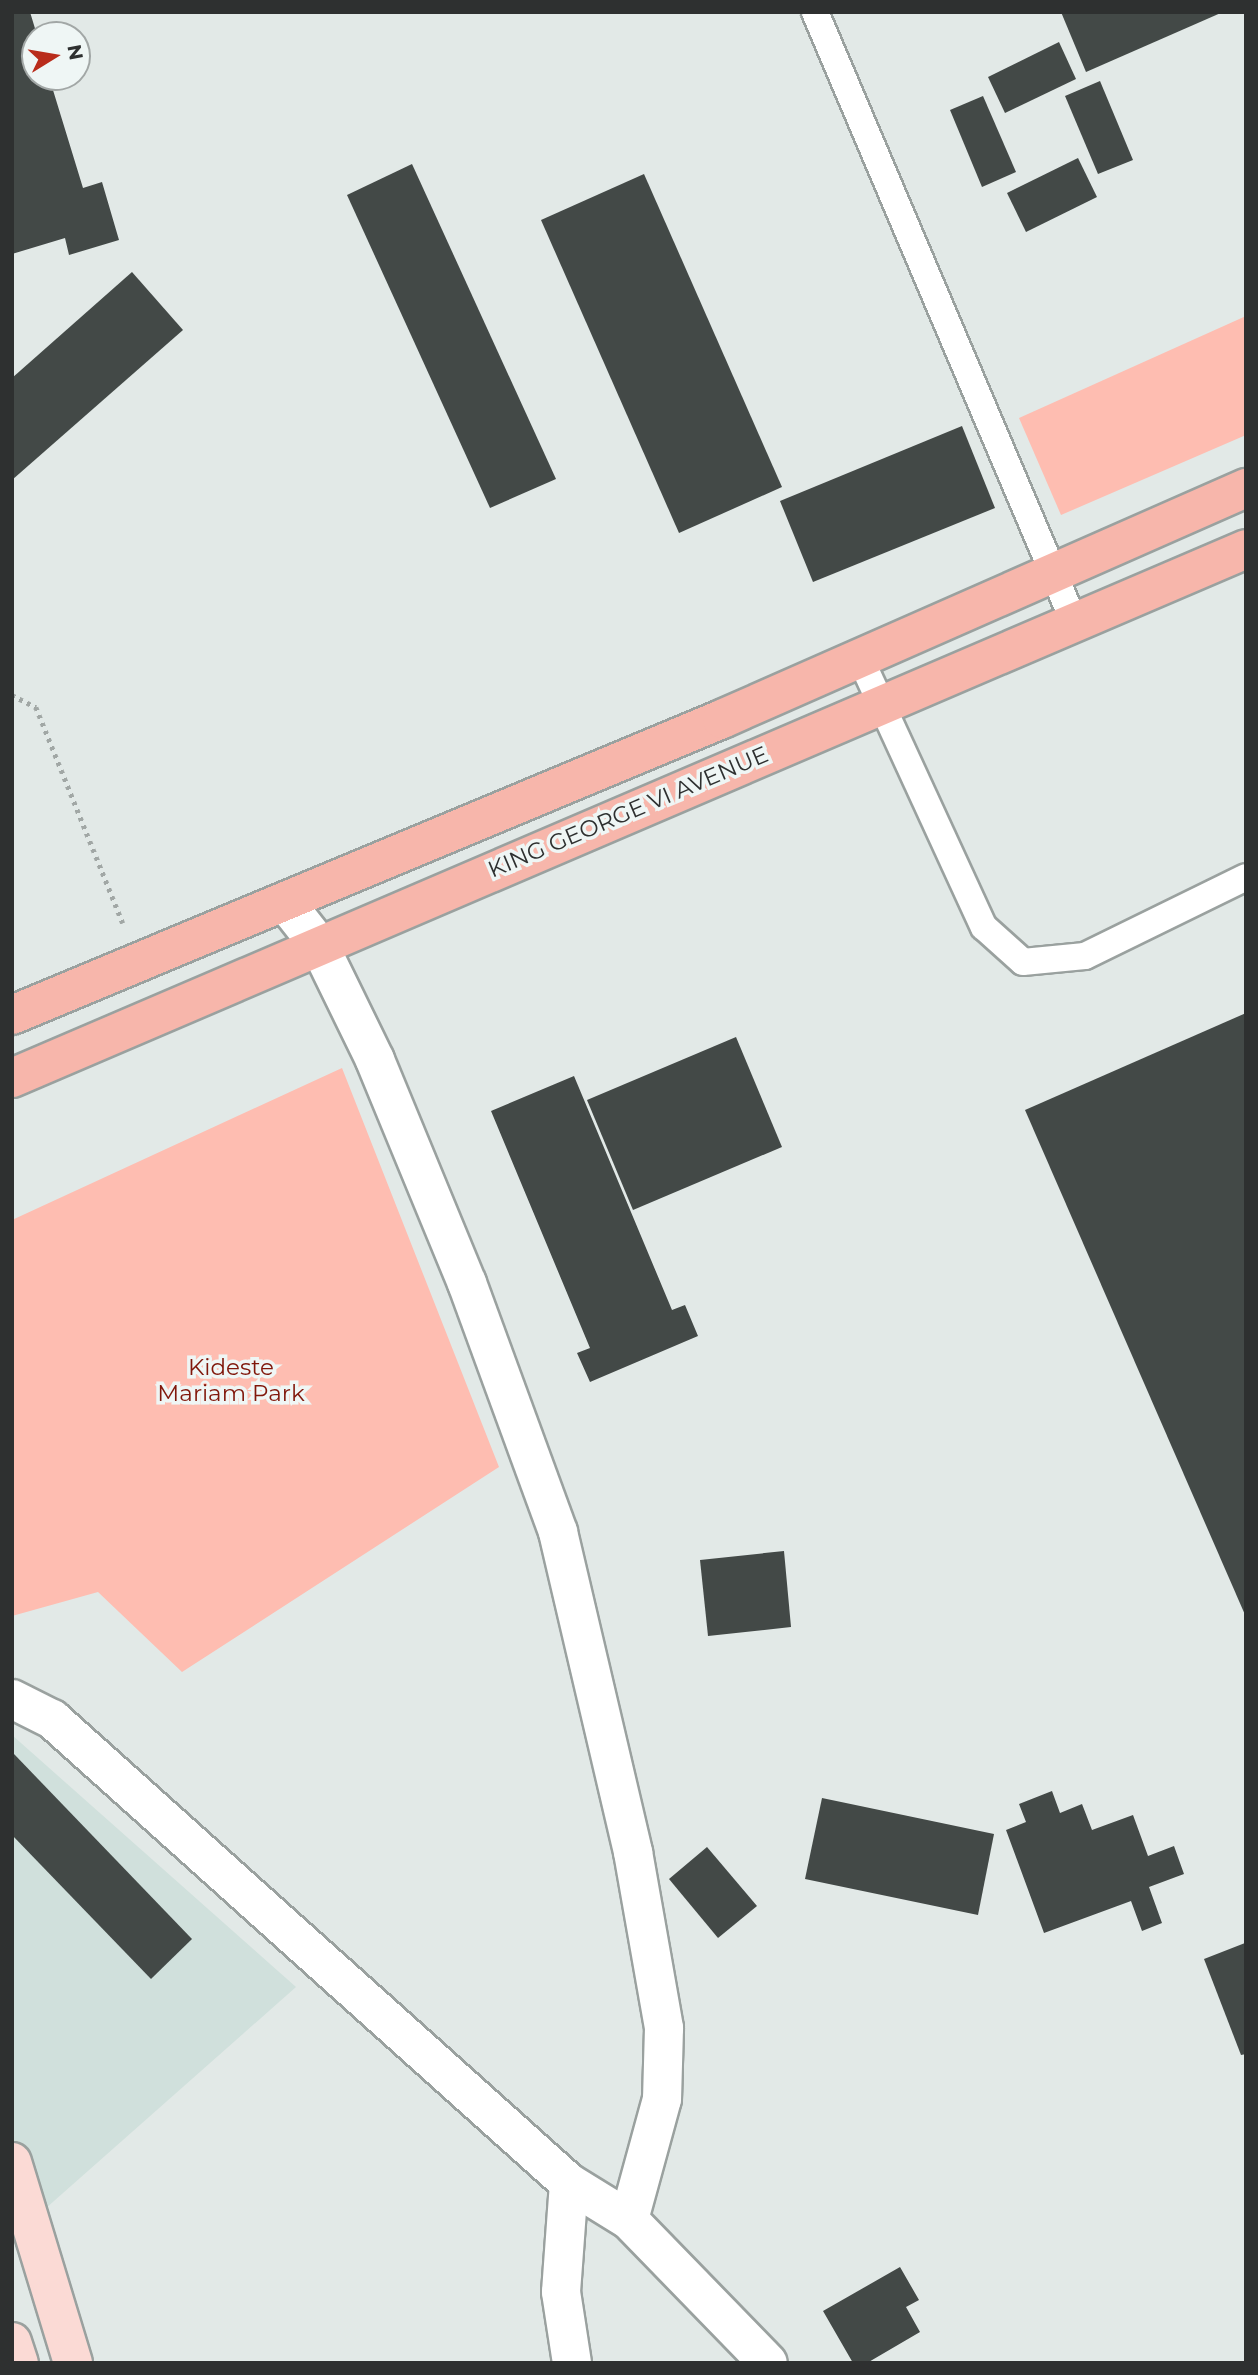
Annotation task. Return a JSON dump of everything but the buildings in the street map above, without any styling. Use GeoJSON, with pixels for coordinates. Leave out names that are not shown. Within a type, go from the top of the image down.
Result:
{"type":"FeatureCollection","features":[{"type":"Feature","properties":{"kind":"main road"},"geometry":{"type":"LineString","coordinates":[[12,1015],[1054,576],[1246,488]]}},
{"type":"Feature","properties":{"kind":"main road","name":"KING GEORGE VI AVENUE"},"geometry":{"type":"LineString","coordinates":[[12,1078],[883,702],[1246,549]]}},
{"type":"Feature","properties":{"kind":"main road"},"geometry":{"type":"LineString","coordinates":[[12,1002],[123,969]]}},
{"type":"Feature","properties":{"kind":"main road"},"geometry":{"type":"LineString","coordinates":[[12,2162],[73,2363]]}},
{"type":"Feature","properties":{"kind":"main road"},"geometry":{"type":"LineString","coordinates":[[12,2342],[19,2363]]}},
{"type":"Feature","properties":{"kind":"street"},"geometry":{"type":"LineString","coordinates":[[285,902],[319,945],[375,1060],[467,1283],[558,1532],[633,1852],[664,2028],[662,2099],[629,2220]]}},
{"type":"Feature","properties":{"kind":"street"},"geometry":{"type":"LineString","coordinates":[[12,1699],[52,1719],[569,2183],[629,2220],[768,2363]]}},
{"type":"Feature","properties":{"kind":"street"},"geometry":{"type":"LineString","coordinates":[[569,2183],[561,2292],[572,2363]]}},
{"type":"Feature","properties":{"kind":"lane"},"geometry":{"type":"LineString","coordinates":[[815,12],[1074,622]]}},
{"type":"Feature","properties":{"kind":"lane"},"geometry":{"type":"LineString","coordinates":[[860,658],[883,702],[984,927],[1023,962],[1085,956],[1246,877]]}},
{"type":"Feature","properties":{"kind":"path"},"geometry":{"type":"LineString","coordinates":[[12,695],[36,706],[123,969]]}},
{"type":"Feature","properties":{"kind":"shaded area"},"geometry":{"type":"Polygon","coordinates":[[[12,1735],[296,1987],[28,2224],[12,2170],[12,1735]]]}},
{"type":"Feature","properties":{"kind":"green space"},"geometry":{"type":"Polygon","coordinates":[[[1246,316],[1246,435],[1061,515],[1019,418],[1246,316]]]}},
{"type":"Feature","properties":{"kind":"green space","name":"Kideste Mariam Park"},"geometry":{"type":"Polygon","coordinates":[[[342,1068],[499,1467],[182,1672],[98,1592],[12,1616],[12,1220],[342,1068]]]}}]}
